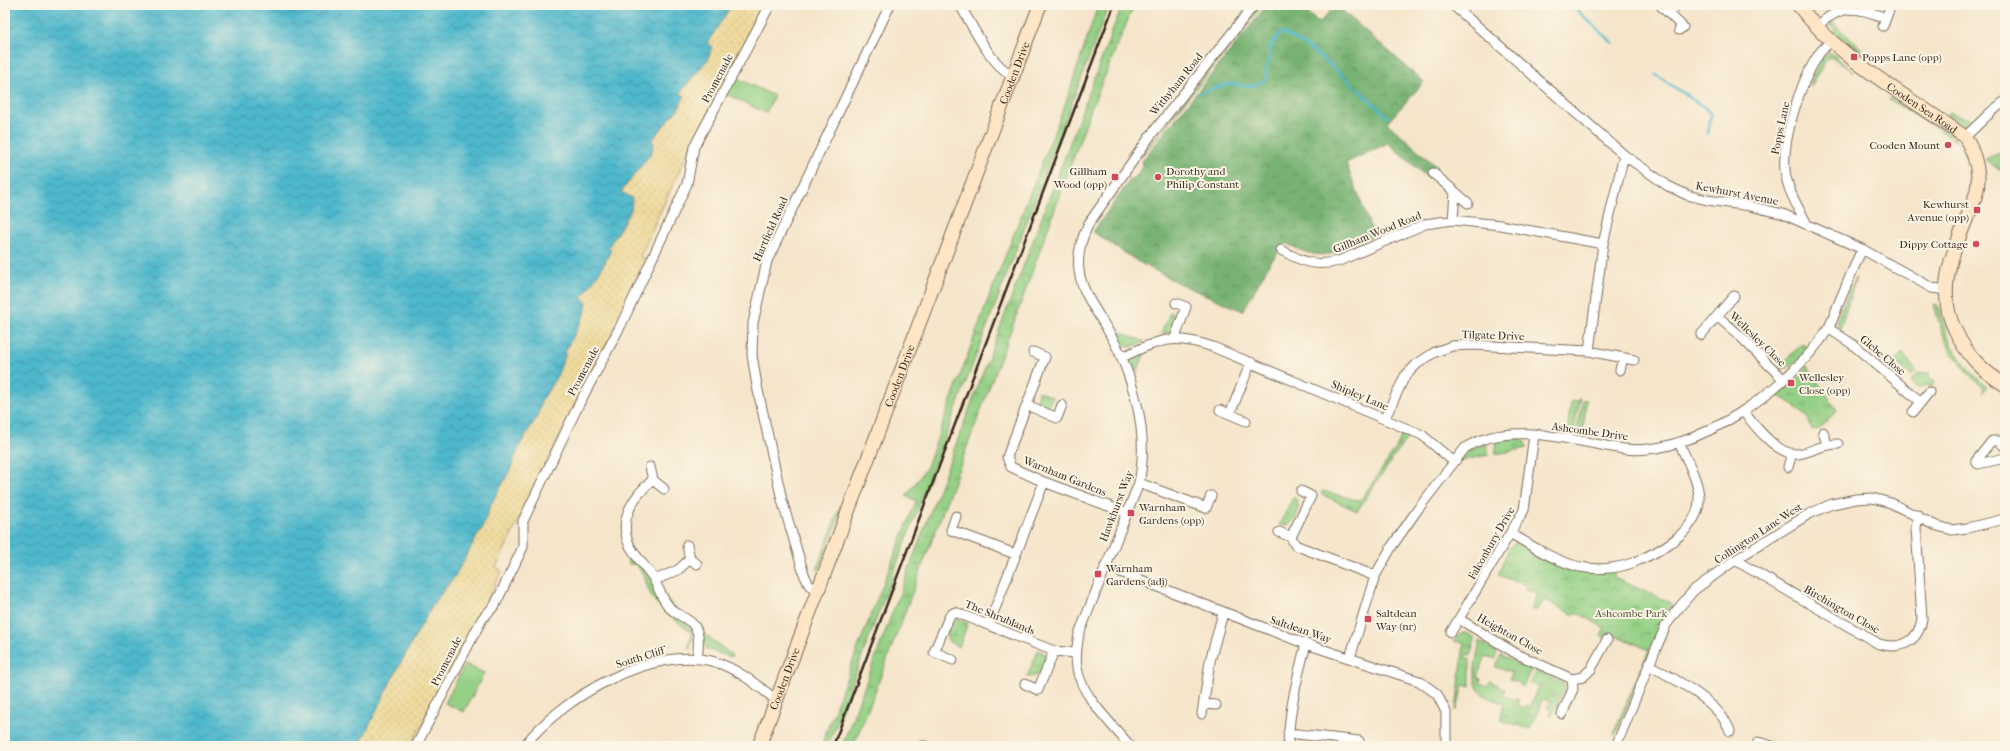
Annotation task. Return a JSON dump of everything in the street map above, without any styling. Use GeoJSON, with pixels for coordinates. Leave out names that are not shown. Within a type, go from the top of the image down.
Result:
{"type":"FeatureCollection","features":[{"type":"Feature","properties":{"kind":"main road","name":"Cooden Drive"},"geometry":{"type":"LineString","coordinates":[[759,746],[1040,5]]}},
{"type":"Feature","properties":{"kind":"main road","name":"Cooden Sea Road"},"geometry":{"type":"LineString","coordinates":[[1798,5],[1831,41],[1866,71],[1965,137],[1976,158],[1978,178],[1975,198],[1950,260],[1946,290],[1948,311],[1962,345],[1974,362],[1989,375],[2005,385]]}},
{"type":"Feature","properties":{"kind":"street","name":"Promenade"},"geometry":{"type":"LineString","coordinates":[[416,746],[482,619],[494,606],[523,547],[523,521],[578,406],[621,325],[687,184],[694,147],[770,5]]}},
{"type":"Feature","properties":{"kind":"street","name":"Hartfield Road"},"geometry":{"type":"LineString","coordinates":[[818,591],[809,585],[804,574],[782,500],[757,386],[752,356],[753,323],[767,261],[890,5]]}},
{"type":"Feature","properties":{"kind":"street"},"geometry":{"type":"LineString","coordinates":[[960,5],[995,62],[1004,71],[1013,76]]}},
{"type":"Feature","properties":{"kind":"street","name":"Withyham Road"},"geometry":{"type":"LineString","coordinates":[[1119,179],[1150,135],[1254,5]]}},
{"type":"Feature","properties":{"kind":"street","name":"Kewhurst Avenue"},"geometry":{"type":"LineString","coordinates":[[1454,5],[1624,155],[1668,186],[1687,195],[1707,200],[1750,206],[1783,214],[1862,249],[1932,288],[1946,290]]}},
{"type":"Feature","properties":{"kind":"street"},"geometry":{"type":"LineString","coordinates":[[1660,5],[1682,27],[1679,30]]}},
{"type":"Feature","properties":{"kind":"street"},"geometry":{"type":"LineString","coordinates":[[1669,13],[1677,5]]}},
{"type":"Feature","properties":{"kind":"street"},"geometry":{"type":"LineString","coordinates":[[1817,26],[1830,14],[1854,9],[1866,10],[1886,18]]}},
{"type":"Feature","properties":{"kind":"street","name":"Popps Lane"},"geometry":{"type":"LineString","coordinates":[[1807,224],[1793,197],[1785,172],[1785,154],[1797,101],[1807,75],[1818,55],[1831,41]]}},
{"type":"Feature","properties":{"kind":"street"},"geometry":{"type":"LineString","coordinates":[[1965,137],[1990,112],[2005,102]]}},
{"type":"Feature","properties":{"kind":"street"},"geometry":{"type":"LineString","coordinates":[[1589,351],[1603,244],[1624,155]]}},
{"type":"Feature","properties":{"kind":"street"},"geometry":{"type":"LineString","coordinates":[[1433,173],[1468,203]]}},
{"type":"Feature","properties":{"kind":"street","name":"Hawkhurst Way"},"geometry":{"type":"LineString","coordinates":[[1119,179],[1089,223],[1079,250],[1078,265],[1084,292],[1122,357],[1140,417],[1144,445],[1143,463],[1139,483],[1079,634],[1076,654],[1080,682],[1095,704],[1130,746]]}},
{"type":"Feature","properties":{"kind":"street"},"geometry":{"type":"LineString","coordinates":[[1452,220],[1455,192]]}},
{"type":"Feature","properties":{"kind":"street","name":"Gillham Wood Road"},"geometry":{"type":"LineString","coordinates":[[1281,250],[1302,262],[1326,264],[1339,261],[1425,224],[1452,220],[1500,225],[1603,244]]}},
{"type":"Feature","properties":{"kind":"street","name":"Ashcombe Drive"},"geometry":{"type":"LineString","coordinates":[[1350,658],[1375,576],[1392,546],[1465,448],[1475,442],[1507,434],[1534,435],[1627,449],[1661,447],[1679,442],[1720,426],[1743,411],[1783,379],[1812,352],[1828,328],[1862,249]]}},
{"type":"Feature","properties":{"kind":"street","name":"Wellesley Close"},"geometry":{"type":"LineString","coordinates":[[1701,334],[1734,296]]}},
{"type":"Feature","properties":{"kind":"street"},"geometry":{"type":"LineString","coordinates":[[1175,338],[1186,307],[1176,303]]}},
{"type":"Feature","properties":{"kind":"street","name":"Wellesley Close"},"geometry":{"type":"LineString","coordinates":[[1716,316],[1739,334],[1783,379]]}},
{"type":"Feature","properties":{"kind":"street","name":"Glebe Close"},"geometry":{"type":"LineString","coordinates":[[1828,328],[1852,344],[1921,402]]}},
{"type":"Feature","properties":{"kind":"street","name":"Shipley Lane"},"geometry":{"type":"LineString","coordinates":[[1122,357],[1160,341],[1175,338],[1200,342],[1422,434],[1454,461]]}},
{"type":"Feature","properties":{"kind":"street","name":"Tilgate Drive"},"geometry":{"type":"LineString","coordinates":[[1385,418],[1405,376],[1417,364],[1440,350],[1452,346],[1589,351],[1634,360]]}},
{"type":"Feature","properties":{"kind":"street","name":"Warnham Gardens"},"geometry":{"type":"LineString","coordinates":[[1033,352],[1045,357],[1007,457],[1011,467],[1044,482],[1127,513]]}},
{"type":"Feature","properties":{"kind":"street"},"geometry":{"type":"LineString","coordinates":[[1620,370],[1623,358]]}},
{"type":"Feature","properties":{"kind":"street"},"geometry":{"type":"LineString","coordinates":[[1230,414],[1251,362]]}},
{"type":"Feature","properties":{"kind":"street"},"geometry":{"type":"LineString","coordinates":[[1913,412],[1929,392]]}},
{"type":"Feature","properties":{"kind":"street"},"geometry":{"type":"LineString","coordinates":[[1027,405],[1057,418],[1062,406]]}},
{"type":"Feature","properties":{"kind":"street"},"geometry":{"type":"LineString","coordinates":[[1220,410],[1246,421]]}},
{"type":"Feature","properties":{"kind":"street"},"geometry":{"type":"LineString","coordinates":[[1743,411],[1760,432],[1785,452],[1798,454],[1827,444],[1838,444]]}},
{"type":"Feature","properties":{"kind":"street"},"geometry":{"type":"LineString","coordinates":[[1823,432],[1827,444]]}},
{"type":"Feature","properties":{"kind":"street","name":"Falconbury Drive"},"geometry":{"type":"LineString","coordinates":[[1451,632],[1512,534],[1524,510],[1534,435]]}},
{"type":"Feature","properties":{"kind":"street"},"geometry":{"type":"LineString","coordinates":[[2005,446],[1998,441],[1992,441],[1976,461],[1978,464],[2005,458]]}},
{"type":"Feature","properties":{"kind":"street"},"geometry":{"type":"LineString","coordinates":[[1512,534],[1561,562],[1582,567],[1603,568],[1630,564],[1654,553],[1678,537],[1694,520],[1699,504],[1697,486],[1679,442]]}},
{"type":"Feature","properties":{"kind":"street"},"geometry":{"type":"LineString","coordinates":[[1788,466],[1792,453]]}},
{"type":"Feature","properties":{"kind":"street"},"geometry":{"type":"LineString","coordinates":[[650,467],[653,480],[664,489]]}},
{"type":"Feature","properties":{"kind":"street"},"geometry":{"type":"LineString","coordinates":[[653,480],[639,491],[630,506],[626,520],[627,537],[630,546],[655,580],[660,597],[671,610],[693,624],[699,639],[698,658]]}},
{"type":"Feature","properties":{"kind":"street"},"geometry":{"type":"LineString","coordinates":[[988,624],[1044,482]]}},
{"type":"Feature","properties":{"kind":"street"},"geometry":{"type":"LineString","coordinates":[[1139,483],[1206,508],[1211,496]]}},
{"type":"Feature","properties":{"kind":"street"},"geometry":{"type":"LineString","coordinates":[[1291,537],[1311,496],[1301,491]]}},
{"type":"Feature","properties":{"kind":"street","name":"Collington Lane West"},"geometry":{"type":"LineString","coordinates":[[1616,746],[1666,625],[1677,610],[1694,590],[1735,560],[1809,514],[1832,504],[1856,499],[1872,498],[1891,503],[1918,515],[1934,525],[1952,530],[2005,519]]}},
{"type":"Feature","properties":{"kind":"street","name":"Birchington Close"},"geometry":{"type":"LineString","coordinates":[[1735,560],[1879,644],[1888,647],[1899,646],[1913,639],[1920,629],[1922,618],[1916,528],[1918,515]]}},
{"type":"Feature","properties":{"kind":"street"},"geometry":{"type":"LineString","coordinates":[[956,516],[951,530],[1015,554]]}},
{"type":"Feature","properties":{"kind":"street"},"geometry":{"type":"LineString","coordinates":[[1279,532],[1291,537],[1295,544],[1375,576]]}},
{"type":"Feature","properties":{"kind":"street"},"geometry":{"type":"LineString","coordinates":[[655,580],[694,561],[687,545]]}},
{"type":"Feature","properties":{"kind":"street","name":"Saltdean Way"},"geometry":{"type":"LineString","coordinates":[[1106,566],[1223,613],[1306,644],[1419,681],[1437,694],[1446,712],[1448,746]]}},
{"type":"Feature","properties":{"kind":"street","name":"The Shrublands"},"geometry":{"type":"LineString","coordinates":[[953,660],[934,652],[950,615],[955,612],[1054,651],[1076,654]]}},
{"type":"Feature","properties":{"kind":"street"},"geometry":{"type":"LineString","coordinates":[[1216,705],[1203,709],[1210,661],[1223,613]]}},
{"type":"Feature","properties":{"kind":"street","name":"Heighton Close"},"geometry":{"type":"LineString","coordinates":[[1459,619],[1516,654],[1572,679]]}},
{"type":"Feature","properties":{"kind":"street"},"geometry":{"type":"LineString","coordinates":[[1562,714],[1573,690],[1572,679],[1583,677],[1591,669],[1606,640]]}},
{"type":"Feature","properties":{"kind":"street"},"geometry":{"type":"LineString","coordinates":[[1288,746],[1288,733],[1294,688],[1306,644]]}},
{"type":"Feature","properties":{"kind":"street"},"geometry":{"type":"LineString","coordinates":[[1025,684],[1038,690],[1054,651]]}},
{"type":"Feature","properties":{"kind":"street","name":"South Cliff"},"geometry":{"type":"LineString","coordinates":[[524,746],[563,708],[600,684],[645,666],[669,660],[698,658],[714,662],[743,675],[776,700]]}},
{"type":"Feature","properties":{"kind":"street"},"geometry":{"type":"LineString","coordinates":[[1649,665],[1695,693],[1730,720],[1730,731]]}},
{"type":"Feature","properties":{"kind":"street"},"geometry":{"type":"LineString","coordinates":[[1288,733],[1352,742]]}},
{"type":"Feature","properties":{"kind":"street"},"geometry":{"type":"LineString","coordinates":[[1758,742],[1770,746]]}},
{"type":"Feature","properties":{"kind":"street"},"geometry":{"type":"LineString","coordinates":[[921,746],[926,746]]}},
{"type":"Feature","properties":{"kind":"green space"},"geometry":{"type":"Polygon","coordinates":[[[1098,5],[1109,5],[828,746],[821,746],[916,501],[906,496],[927,467],[984,310],[1067,99],[1098,5]]]}},
{"type":"Feature","properties":{"kind":"green space"},"geometry":{"type":"Polygon","coordinates":[[[1122,5],[1134,5],[1090,112],[1014,322],[870,705],[853,746],[842,746],[1122,5]]]}},
{"type":"Feature","properties":{"kind":"green space"},"geometry":{"type":"Polygon","coordinates":[[[1259,5],[1263,5],[1140,158],[1142,154],[1259,5]]]}},
{"type":"Feature","properties":{"kind":"green space"},"geometry":{"type":"Polygon","coordinates":[[[1267,5],[1298,5],[1319,23],[1336,5],[1424,82],[1387,123],[1437,167],[1428,178],[1388,143],[1346,163],[1374,236],[1340,251],[1321,255],[1299,250],[1286,243],[1270,263],[1243,311],[1178,283],[1137,261],[1093,232],[1130,180],[1135,178],[1143,167],[1142,161],[1267,5]]]}},
{"type":"Feature","properties":{"kind":"green space"},"geometry":{"type":"Polygon","coordinates":[[[1831,21],[1863,50],[1854,52],[1833,33],[1836,30],[1829,24],[1831,21]]]}},
{"type":"Feature","properties":{"kind":"green space"},"geometry":{"type":"Polygon","coordinates":[[[1832,53],[1854,73],[1832,57],[1826,60],[1811,87],[1809,85],[1822,57],[1832,53]]]}},
{"type":"Feature","properties":{"kind":"green space"},"geometry":{"type":"Polygon","coordinates":[[[735,77],[774,96],[766,113],[726,94],[735,77]]]}},
{"type":"Feature","properties":{"kind":"green space"},"geometry":{"type":"Polygon","coordinates":[[[1890,98],[1924,116],[1944,130],[1958,143],[1940,130],[1889,100],[1890,98]]]}},
{"type":"Feature","properties":{"kind":"green space"},"geometry":{"type":"Polygon","coordinates":[[[1948,112],[1975,122],[1972,125],[1961,125],[1947,115],[1948,112]]]}},
{"type":"Feature","properties":{"kind":"green space"},"geometry":{"type":"Polygon","coordinates":[[[1958,143],[1962,147],[1970,158],[1968,159],[1958,143]]]}},
{"type":"Feature","properties":{"kind":"green space"},"geometry":{"type":"Polygon","coordinates":[[[2005,151],[2005,173],[1985,159],[2005,151]]]}},
{"type":"Feature","properties":{"kind":"green space"},"geometry":{"type":"Polygon","coordinates":[[[1855,278],[1840,329],[1837,324],[1838,316],[1855,278]]]}},
{"type":"Feature","properties":{"kind":"green space"},"geometry":{"type":"Polygon","coordinates":[[[1934,304],[1938,305],[1955,350],[1968,368],[1987,386],[1983,392],[1984,388],[1957,360],[1951,350],[1941,330],[1934,304]]]}},
{"type":"Feature","properties":{"kind":"green space"},"geometry":{"type":"Polygon","coordinates":[[[1170,312],[1177,315],[1176,327],[1172,332],[1161,334],[1170,312]]]}},
{"type":"Feature","properties":{"kind":"green space"},"geometry":{"type":"Polygon","coordinates":[[[1113,329],[1145,342],[1131,347],[1123,346],[1113,329]]]}},
{"type":"Feature","properties":{"kind":"green space"},"geometry":{"type":"Polygon","coordinates":[[[1802,344],[1808,348],[1793,364],[1782,369],[1779,366],[1802,344]]]}},
{"type":"Feature","properties":{"kind":"green space"},"geometry":{"type":"Polygon","coordinates":[[[1146,349],[1136,376],[1132,375],[1129,366],[1130,360],[1146,349]]]}},
{"type":"Feature","properties":{"kind":"green space"},"geometry":{"type":"Polygon","coordinates":[[[1902,353],[1916,371],[1911,376],[1895,362],[1902,353]]]}},
{"type":"Feature","properties":{"kind":"green space"},"geometry":{"type":"Polygon","coordinates":[[[1807,366],[1837,410],[1820,429],[1812,431],[1808,418],[1787,400],[1777,396],[1801,376],[1807,366]]]}},
{"type":"Feature","properties":{"kind":"green space"},"geometry":{"type":"Polygon","coordinates":[[[1930,373],[1928,377],[1935,382],[1931,388],[1927,385],[1918,388],[1910,383],[1917,374],[1930,373]]]}},
{"type":"Feature","properties":{"kind":"green space"},"geometry":{"type":"Polygon","coordinates":[[[1038,391],[1053,397],[1048,406],[1044,408],[1037,404],[1038,391]]]}},
{"type":"Feature","properties":{"kind":"green space"},"geometry":{"type":"Polygon","coordinates":[[[1578,399],[1580,399],[1573,433],[1567,432],[1571,401],[1578,402],[1578,399]]]}},
{"type":"Feature","properties":{"kind":"green space"},"geometry":{"type":"Polygon","coordinates":[[[1583,400],[1587,400],[1582,434],[1576,434],[1583,400]]]}},
{"type":"Feature","properties":{"kind":"green space"},"geometry":{"type":"Polygon","coordinates":[[[1403,433],[1409,435],[1357,511],[1321,494],[1323,491],[1360,501],[1395,450],[1403,433]]]}},
{"type":"Feature","properties":{"kind":"green space"},"geometry":{"type":"Polygon","coordinates":[[[1520,438],[1525,442],[1527,448],[1496,454],[1495,441],[1520,438]]]}},
{"type":"Feature","properties":{"kind":"green space"},"geometry":{"type":"Polygon","coordinates":[[[1486,443],[1489,455],[1459,461],[1469,450],[1486,443]]]}},
{"type":"Feature","properties":{"kind":"green space"},"geometry":{"type":"Polygon","coordinates":[[[1294,496],[1298,506],[1297,516],[1290,523],[1279,525],[1294,496]]]}},
{"type":"Feature","properties":{"kind":"green space"},"geometry":{"type":"Polygon","coordinates":[[[840,506],[843,508],[819,571],[817,569],[840,506]]]}},
{"type":"Feature","properties":{"kind":"green space","name":"Ashcombe Park"},"geometry":{"type":"Polygon","coordinates":[[[1519,543],[1553,562],[1615,573],[1614,578],[1672,603],[1649,650],[1615,635],[1611,642],[1601,636],[1605,628],[1576,612],[1574,615],[1545,600],[1536,611],[1531,609],[1537,594],[1525,589],[1526,585],[1498,575],[1508,550],[1513,544],[1519,543]]]}},
{"type":"Feature","properties":{"kind":"green space"},"geometry":{"type":"Polygon","coordinates":[[[629,559],[635,559],[694,632],[690,649],[688,649],[692,633],[660,607],[652,597],[639,568],[635,564],[629,564],[627,561],[629,559]]]}},
{"type":"Feature","properties":{"kind":"green space"},"geometry":{"type":"Polygon","coordinates":[[[956,618],[968,623],[959,647],[948,641],[946,633],[953,619],[956,618]]]}},
{"type":"Feature","properties":{"kind":"green space"},"geometry":{"type":"Polygon","coordinates":[[[1461,633],[1467,633],[1475,638],[1471,655],[1467,654],[1466,658],[1470,659],[1470,687],[1463,685],[1456,710],[1464,643],[1453,641],[1461,633]]]}},
{"type":"Feature","properties":{"kind":"green space"},"geometry":{"type":"Polygon","coordinates":[[[706,635],[732,655],[731,657],[706,649],[704,637],[706,635]]]}},
{"type":"Feature","properties":{"kind":"green space"},"geometry":{"type":"Polygon","coordinates":[[[1480,641],[1497,652],[1495,659],[1486,656],[1477,677],[1481,679],[1480,683],[1488,686],[1490,681],[1505,689],[1503,695],[1514,700],[1515,698],[1519,699],[1517,705],[1524,708],[1526,705],[1530,707],[1538,686],[1530,682],[1535,671],[1564,683],[1565,686],[1552,716],[1549,717],[1552,710],[1547,708],[1550,702],[1543,699],[1530,729],[1500,720],[1504,703],[1484,695],[1476,684],[1475,670],[1480,641]]]}},
{"type":"Feature","properties":{"kind":"green space"},"geometry":{"type":"Polygon","coordinates":[[[1038,650],[1044,653],[1044,666],[1036,675],[1027,677],[1038,650]]]}},
{"type":"Feature","properties":{"kind":"green space"},"geometry":{"type":"Polygon","coordinates":[[[1649,650],[1651,651],[1615,735],[1613,734],[1649,650]]]}},
{"type":"Feature","properties":{"kind":"green space"},"geometry":{"type":"Polygon","coordinates":[[[1501,655],[1531,670],[1523,687],[1520,683],[1509,679],[1512,672],[1495,667],[1501,655]]]}},
{"type":"Feature","properties":{"kind":"green space"},"geometry":{"type":"Polygon","coordinates":[[[465,664],[484,673],[464,712],[445,703],[465,664]]]}},
{"type":"Feature","properties":{"kind":"sand"},"geometry":{"type":"Polygon","coordinates":[[[539,5],[766,5],[684,161],[640,257],[648,261],[620,319],[569,417],[496,567],[502,571],[411,746],[164,746],[539,5]]]}},
{"type":"Feature","properties":{"kind":"water"},"geometry":{"type":"Polygon","coordinates":[[[5,5],[732,5],[707,43],[712,46],[708,59],[680,93],[685,96],[678,109],[651,141],[654,143],[651,153],[621,192],[632,198],[631,210],[608,248],[611,250],[602,268],[581,299],[587,302],[585,314],[565,352],[566,353],[557,376],[541,402],[538,415],[521,443],[509,472],[491,504],[483,526],[455,576],[433,604],[391,681],[359,746],[5,746],[5,5]]]}},
{"type":"Feature","properties":{"kind":"waterway"},"geometry":{"type":"LineString","coordinates":[[1571,5],[1613,43]]}},
{"type":"Feature","properties":{"kind":"waterway"},"geometry":{"type":"LineString","coordinates":[[1199,93],[1229,84],[1253,86],[1265,80],[1271,45],[1281,32],[1296,40],[1324,59],[1388,117]]}},
{"type":"Feature","properties":{"kind":"waterway"},"geometry":{"type":"LineString","coordinates":[[1656,75],[1704,107],[1711,114],[1708,134]]}},
{"type":"Feature","properties":{"kind":"railway"},"geometry":{"type":"LineString","coordinates":[[833,746],[1114,5]]}},
{"type":"Feature","properties":{"kind":"place","name":"Popps Lane (opp)"},"geometry":{"type":"Point","coordinates":[1854,57]}},
{"type":"Feature","properties":{"kind":"place","name":"Cooden Mount"},"geometry":{"type":"Point","coordinates":[1948,145]}},
{"type":"Feature","properties":{"kind":"place","name":"Gillham Wood (opp)"},"geometry":{"type":"Point","coordinates":[1115,177]}},
{"type":"Feature","properties":{"kind":"place","name":"Dorothy and Philip Constant"},"geometry":{"type":"Point","coordinates":[1158,177]}},
{"type":"Feature","properties":{"kind":"place","name":"Kewhurst Avenue (opp)"},"geometry":{"type":"Point","coordinates":[1977,210]}},
{"type":"Feature","properties":{"kind":"place","name":"Dippy Cottage"},"geometry":{"type":"Point","coordinates":[1976,244]}},
{"type":"Feature","properties":{"kind":"place","name":"Wellesley Close (opp)"},"geometry":{"type":"Point","coordinates":[1791,383]}},
{"type":"Feature","properties":{"kind":"place","name":"Warnham Gardens (opp)"},"geometry":{"type":"Point","coordinates":[1131,513]}},
{"type":"Feature","properties":{"kind":"place","name":"Warnham Gardens (adj)"},"geometry":{"type":"Point","coordinates":[1098,574]}},
{"type":"Feature","properties":{"kind":"place","name":"Saltdean Way (nr)"},"geometry":{"type":"Point","coordinates":[1368,619]}}]}
